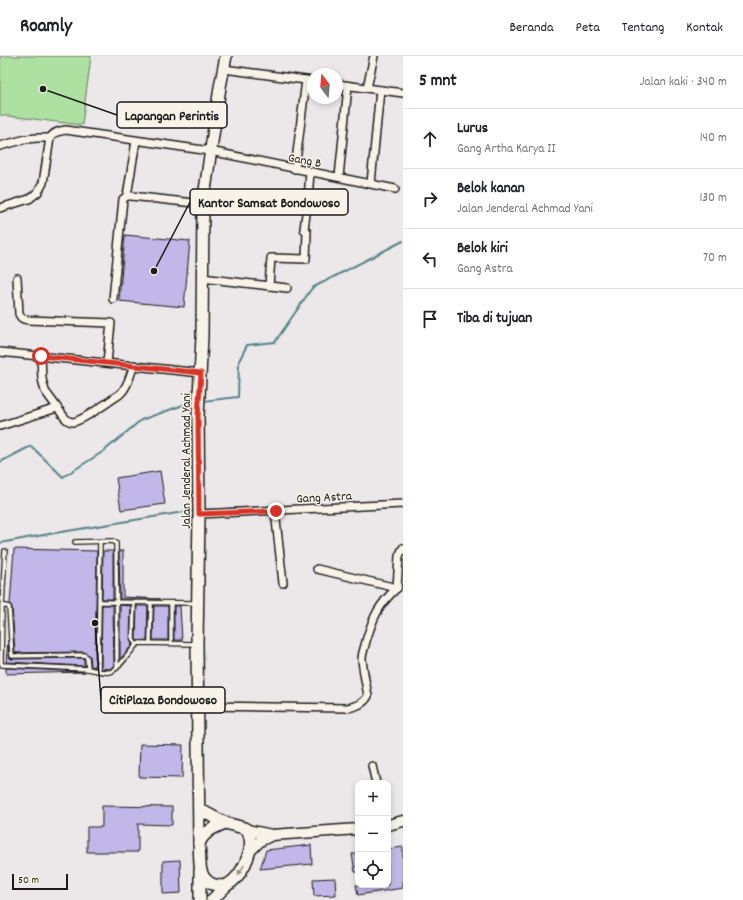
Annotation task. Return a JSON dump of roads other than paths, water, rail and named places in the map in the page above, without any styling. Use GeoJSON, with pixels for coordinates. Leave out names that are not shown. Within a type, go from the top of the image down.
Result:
{"type":"FeatureCollection","features":[{"type":"Feature","properties":{"kind":"main road","name":"Jalan Jenderal Achmad Yani"},"geometry":{"type":"LineString","coordinates":[[199,843],[197,644],[199,510],[198,416],[201,373],[203,204],[210,151],[226,56]]}},
{"type":"Feature","properties":{"kind":"main road"},"geometry":{"type":"LineString","coordinates":[[199,809],[225,823],[247,830],[272,834],[355,830]]}},
{"type":"Feature","properties":{"kind":"main road"},"geometry":{"type":"LineString","coordinates":[[391,824],[403,822]]}},
{"type":"Feature","properties":{"kind":"main road"},"geometry":{"type":"LineString","coordinates":[[200,900],[199,843],[203,836],[212,828],[225,823]]}},
{"type":"Feature","properties":{"kind":"main road"},"geometry":{"type":"LineString","coordinates":[[247,830],[249,833],[250,851]]}},
{"type":"Feature","properties":{"kind":"main road"},"geometry":{"type":"LineString","coordinates":[[212,900],[235,879],[242,869],[250,851],[260,841],[272,834]]}},
{"type":"Feature","properties":{"kind":"main road"},"geometry":{"type":"LineString","coordinates":[[200,870],[206,880],[210,883],[219,886],[227,885]]}},
{"type":"Feature","properties":{"kind":"street"},"geometry":{"type":"LineString","coordinates":[[367,88],[374,56]]}},
{"type":"Feature","properties":{"kind":"street"},"geometry":{"type":"LineString","coordinates":[[224,69],[307,81]]}},
{"type":"Feature","properties":{"kind":"street"},"geometry":{"type":"LineString","coordinates":[[343,85],[403,93]]}},
{"type":"Feature","properties":{"kind":"street"},"geometry":{"type":"LineString","coordinates":[[339,177],[348,86]]}},
{"type":"Feature","properties":{"kind":"street"},"geometry":{"type":"LineString","coordinates":[[371,184],[380,90]]}},
{"type":"Feature","properties":{"kind":"street"},"geometry":{"type":"LineString","coordinates":[[294,169],[307,93]]}},
{"type":"Feature","properties":{"kind":"street","name":"Gang B"},"geometry":{"type":"LineString","coordinates":[[50,138],[57,132],[66,130],[210,151],[396,189]]}},
{"type":"Feature","properties":{"kind":"street"},"geometry":{"type":"LineString","coordinates":[[0,146],[26,139],[50,138],[43,183],[38,192],[29,199],[0,208]]}},
{"type":"Feature","properties":{"kind":"street"},"geometry":{"type":"LineString","coordinates":[[128,196],[136,141]]}},
{"type":"Feature","properties":{"kind":"street"},"geometry":{"type":"LineString","coordinates":[[269,286],[271,258],[306,259],[307,232],[304,229],[310,172]]}},
{"type":"Feature","properties":{"kind":"street"},"geometry":{"type":"LineString","coordinates":[[113,299],[123,199],[128,196],[203,204]]}},
{"type":"Feature","properties":{"kind":"street"},"geometry":{"type":"LineString","coordinates":[[18,278],[18,309],[20,317],[28,320],[111,323],[107,362]]}},
{"type":"Feature","properties":{"kind":"street"},"geometry":{"type":"LineString","coordinates":[[202,278],[287,288]]}},
{"type":"Feature","properties":{"kind":"street"},"geometry":{"type":"LineString","coordinates":[[0,352],[201,373]]}},
{"type":"Feature","properties":{"kind":"street"},"geometry":{"type":"LineString","coordinates":[[41,356],[42,386],[57,408],[68,421],[72,422],[81,419],[124,391],[134,365]]}},
{"type":"Feature","properties":{"kind":"street"},"geometry":{"type":"LineString","coordinates":[[0,426],[57,408]]}},
{"type":"Feature","properties":{"kind":"street","name":"Gang Astra"},"geometry":{"type":"LineString","coordinates":[[199,510],[276,511],[403,504]]}},
{"type":"Feature","properties":{"kind":"street"},"geometry":{"type":"LineString","coordinates":[[276,511],[283,584]]}},
{"type":"Feature","properties":{"kind":"street"},"geometry":{"type":"LineString","coordinates":[[198,706],[348,708],[366,701],[368,696],[362,654],[375,615],[380,606],[397,588],[399,556],[403,548]]}},
{"type":"Feature","properties":{"kind":"street"},"geometry":{"type":"LineString","coordinates":[[317,569],[397,588]]}},
{"type":"Feature","properties":{"kind":"street"},"geometry":{"type":"LineString","coordinates":[[372,766],[375,780]]}},
{"type":"Feature","properties":{"kind":"lane"},"geometry":{"type":"LineString","coordinates":[[75,542],[113,541],[116,543],[116,668]]}},
{"type":"Feature","properties":{"kind":"lane"},"geometry":{"type":"LineString","coordinates":[[98,671],[100,542]]}},
{"type":"Feature","properties":{"kind":"lane"},"geometry":{"type":"LineString","coordinates":[[5,550],[1,662],[4,666],[93,669],[111,672],[136,645],[140,643],[197,644]]}},
{"type":"Feature","properties":{"kind":"lane"},"geometry":{"type":"LineString","coordinates":[[100,602],[198,604]]}},
{"type":"Feature","properties":{"kind":"lane"},"geometry":{"type":"LineString","coordinates":[[134,602],[133,639],[136,645]]}},
{"type":"Feature","properties":{"kind":"lane"},"geometry":{"type":"LineString","coordinates":[[150,643],[151,603]]}},
{"type":"Feature","properties":{"kind":"lane"},"geometry":{"type":"LineString","coordinates":[[171,603],[171,643]]}},
{"type":"Feature","properties":{"kind":"lane"},"geometry":{"type":"LineString","coordinates":[[2,606],[9,607],[12,666]]}},
{"type":"Feature","properties":{"kind":"lane"},"geometry":{"type":"LineString","coordinates":[[12,656],[84,655],[87,658],[88,669]]}},
{"type":"Feature","properties":{"kind":"waterway"},"geometry":{"type":"LineString","coordinates":[[203,401],[238,397],[239,361],[247,345],[275,342],[312,288],[403,241]]}},
{"type":"Feature","properties":{"kind":"waterway"},"geometry":{"type":"LineString","coordinates":[[0,462],[31,446],[63,477],[104,451],[141,420],[195,402]]}},
{"type":"Feature","properties":{"kind":"waterway"},"geometry":{"type":"LineString","coordinates":[[202,510],[402,501]]}},
{"type":"Feature","properties":{"kind":"waterway"},"geometry":{"type":"LineString","coordinates":[[0,543],[196,510]]}},
{"type":"Feature","properties":{"kind":"place","name":"Lapangan Perintis"},"geometry":{"type":"Point","coordinates":[43,89]}},
{"type":"Feature","properties":{"kind":"place","name":"Kantor Samsat Bondowoso"},"geometry":{"type":"Point","coordinates":[154,271]}},
{"type":"Feature","properties":{"kind":"place","name":"CitiPlaza Bondowoso"},"geometry":{"type":"Point","coordinates":[95,623]}}]}
